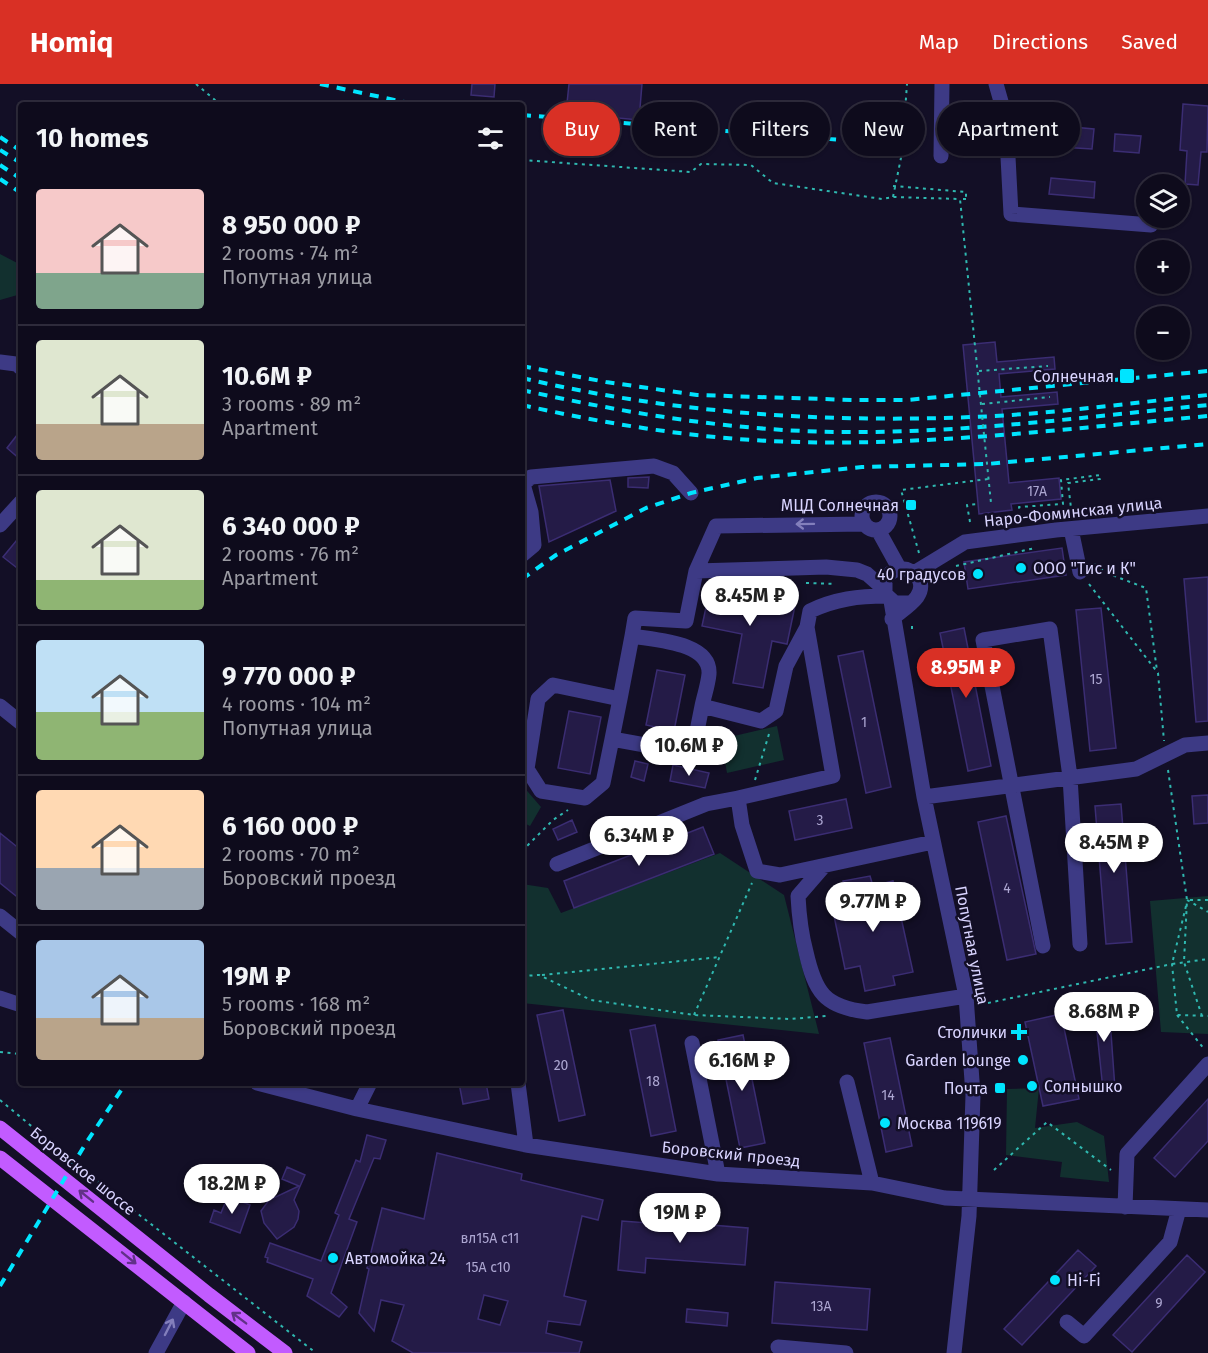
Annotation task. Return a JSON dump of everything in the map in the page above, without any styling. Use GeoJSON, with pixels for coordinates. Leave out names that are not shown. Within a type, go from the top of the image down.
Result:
{"type":"FeatureCollection","features":[{"type":"Feature","properties":{"kind":"main road","name":"Боровское шоссе"},"geometry":{"type":"LineString","coordinates":[[0,1128],[285,1353]]}},
{"type":"Feature","properties":{"kind":"main road"},"geometry":{"type":"LineString","coordinates":[[0,1158],[248,1353]]}},
{"type":"Feature","properties":{"kind":"street"},"geometry":{"type":"LineString","coordinates":[[942,84],[942,102]]}},
{"type":"Feature","properties":{"kind":"street"},"geometry":{"type":"LineString","coordinates":[[996,84],[1006,119],[1011,214],[1136,224]]}},
{"type":"Feature","properties":{"kind":"street"},"geometry":{"type":"LineString","coordinates":[[0,362],[18,366]]}},
{"type":"Feature","properties":{"kind":"street"},"geometry":{"type":"LineString","coordinates":[[525,482],[531,477],[654,466],[673,473],[691,493]]}},
{"type":"Feature","properties":{"kind":"street"},"geometry":{"type":"LineString","coordinates":[[525,493],[531,512],[534,545],[525,552]]}},
{"type":"Feature","properties":{"kind":"street"},"geometry":{"type":"LineString","coordinates":[[872,502],[883,504],[889,509],[890,520],[886,526],[878,530],[869,529],[864,524],[862,513],[872,502]]}},
{"type":"Feature","properties":{"kind":"street"},"geometry":{"type":"LineString","coordinates":[[0,525],[18,505]]}},
{"type":"Feature","properties":{"kind":"street","name":"Наро-Фоминская улица"},"geometry":{"type":"LineString","coordinates":[[914,573],[965,542],[1208,516]]}},
{"type":"Feature","properties":{"kind":"street"},"geometry":{"type":"LineString","coordinates":[[620,699],[553,685],[538,699],[527,769],[541,790],[585,798],[603,783],[620,699],[635,618],[686,621],[696,571],[716,526],[864,524]]}},
{"type":"Feature","properties":{"kind":"street"},"geometry":{"type":"LineString","coordinates":[[1071,529],[1086,568]]}},
{"type":"Feature","properties":{"kind":"street"},"geometry":{"type":"LineString","coordinates":[[878,530],[899,568],[914,573],[920,588],[917,597],[892,619]]}},
{"type":"Feature","properties":{"kind":"street"},"geometry":{"type":"LineString","coordinates":[[696,571],[826,567],[857,570],[900,604],[909,603]]}},
{"type":"Feature","properties":{"kind":"street"},"geometry":{"type":"LineString","coordinates":[[887,595],[887,575],[899,568]]}},
{"type":"Feature","properties":{"kind":"street"},"geometry":{"type":"LineString","coordinates":[[702,706],[761,721],[776,711],[786,666],[807,627],[810,611],[830,601],[887,595]]}},
{"type":"Feature","properties":{"kind":"street","name":"Попутная улица"},"geometry":{"type":"LineString","coordinates":[[887,595],[924,797],[966,996],[973,1095],[969,1216],[954,1353]]}},
{"type":"Feature","properties":{"kind":"street"},"geometry":{"type":"LineString","coordinates":[[557,864],[706,804],[833,776],[807,627]]}},
{"type":"Feature","properties":{"kind":"street"},"geometry":{"type":"LineString","coordinates":[[1043,946],[983,640],[1050,629],[1070,777],[1080,944]]}},
{"type":"Feature","properties":{"kind":"street"},"geometry":{"type":"LineString","coordinates":[[612,739],[678,751],[695,741],[709,672],[704,657],[690,647],[632,636]]}},
{"type":"Feature","properties":{"kind":"street"},"geometry":{"type":"LineString","coordinates":[[0,706],[18,721]]}},
{"type":"Feature","properties":{"kind":"street"},"geometry":{"type":"LineString","coordinates":[[924,797],[1136,769],[1185,745],[1208,743]]}},
{"type":"Feature","properties":{"kind":"street"},"geometry":{"type":"LineString","coordinates":[[745,796],[742,825],[757,871],[780,875],[933,842]]}},
{"type":"Feature","properties":{"kind":"street"},"geometry":{"type":"LineString","coordinates":[[824,866],[798,896],[799,923],[813,983],[829,1000],[851,1010],[867,1011],[966,996]]}},
{"type":"Feature","properties":{"kind":"street"},"geometry":{"type":"LineString","coordinates":[[0,916],[18,931]]}},
{"type":"Feature","properties":{"kind":"street"},"geometry":{"type":"LineString","coordinates":[[0,998],[18,1004]]}},
{"type":"Feature","properties":{"kind":"street"},"geometry":{"type":"LineString","coordinates":[[692,1043],[718,1174]]}},
{"type":"Feature","properties":{"kind":"street"},"geometry":{"type":"LineString","coordinates":[[1125,1207],[1127,1154],[1208,1064]]}},
{"type":"Feature","properties":{"kind":"street"},"geometry":{"type":"LineString","coordinates":[[847,1082],[872,1183]]}},
{"type":"Feature","properties":{"kind":"street"},"geometry":{"type":"LineString","coordinates":[[357,1109],[368,1086]]}},
{"type":"Feature","properties":{"kind":"street"},"geometry":{"type":"LineString","coordinates":[[518,1086],[526,1145]]}},
{"type":"Feature","properties":{"kind":"street","name":"Боровский проезд"},"geometry":{"type":"LineString","coordinates":[[287,1088],[357,1109],[526,1145],[718,1174],[872,1183],[945,1198],[968,1197],[1208,1210]]}},
{"type":"Feature","properties":{"kind":"street"},"geometry":{"type":"LineString","coordinates":[[1067,1322],[1084,1336],[1170,1242],[1179,1209]]}},
{"type":"Feature","properties":{"kind":"street"},"geometry":{"type":"LineString","coordinates":[[156,1353],[184,1302]]}},
{"type":"Feature","properties":{"kind":"street"},"geometry":{"type":"LineString","coordinates":[[778,1347],[846,1353]]}},
{"type":"Feature","properties":{"kind":"path"},"geometry":{"type":"LineString","coordinates":[[196,84],[215,100],[221,102]]}},
{"type":"Feature","properties":{"kind":"path"},"geometry":{"type":"LineString","coordinates":[[893,197],[893,186],[902,153],[907,84]]}},
{"type":"Feature","properties":{"kind":"path"},"geometry":{"type":"LineString","coordinates":[[525,160],[691,172],[701,164],[751,165],[773,183],[882,200],[893,197],[966,199],[966,192],[893,186]]}},
{"type":"Feature","properties":{"kind":"path"},"geometry":{"type":"LineString","coordinates":[[960,199],[991,502]]}},
{"type":"Feature","properties":{"kind":"path"},"geometry":{"type":"LineString","coordinates":[[979,371],[1048,366]]}},
{"type":"Feature","properties":{"kind":"path"},"geometry":{"type":"LineString","coordinates":[[982,404],[1050,397]]}},
{"type":"Feature","properties":{"kind":"path"},"geometry":{"type":"LineString","coordinates":[[1020,516],[1019,507],[1054,502],[1063,504],[1061,480],[1100,475],[1100,479],[1068,483],[1071,508]]}},
{"type":"Feature","properties":{"kind":"path"},"geometry":{"type":"LineString","coordinates":[[920,553],[901,490],[988,479]]}},
{"type":"Feature","properties":{"kind":"path"},"geometry":{"type":"LineString","coordinates":[[970,522],[967,505],[979,504]]}},
{"type":"Feature","properties":{"kind":"path"},"geometry":{"type":"LineString","coordinates":[[1054,509],[1055,517]]}},
{"type":"Feature","properties":{"kind":"path"},"geometry":{"type":"LineString","coordinates":[[951,567],[1037,548]]}},
{"type":"Feature","properties":{"kind":"path"},"geometry":{"type":"LineString","coordinates":[[1086,568],[1158,674]]}},
{"type":"Feature","properties":{"kind":"path"},"geometry":{"type":"LineString","coordinates":[[1086,568],[1146,588],[1187,900],[1184,962],[1202,1016]]}},
{"type":"Feature","properties":{"kind":"path"},"geometry":{"type":"LineString","coordinates":[[745,796],[776,711]]}},
{"type":"Feature","properties":{"kind":"path"},"geometry":{"type":"LineString","coordinates":[[525,848],[553,820],[585,798]]}},
{"type":"Feature","properties":{"kind":"path"},"geometry":{"type":"LineString","coordinates":[[694,1015],[757,871]]}},
{"type":"Feature","properties":{"kind":"path"},"geometry":{"type":"LineString","coordinates":[[1187,900],[1208,900]]}},
{"type":"Feature","properties":{"kind":"path"},"geometry":{"type":"LineString","coordinates":[[1187,900],[1208,912]]}},
{"type":"Feature","properties":{"kind":"path"},"geometry":{"type":"LineString","coordinates":[[1187,900],[1172,964],[1177,1015],[1208,1054]]}},
{"type":"Feature","properties":{"kind":"path"},"geometry":{"type":"LineString","coordinates":[[525,976],[720,957]]}},
{"type":"Feature","properties":{"kind":"path"},"geometry":{"type":"LineString","coordinates":[[988,1003],[1172,964],[1208,959]]}},
{"type":"Feature","properties":{"kind":"path"},"geometry":{"type":"LineString","coordinates":[[539,975],[591,1000],[694,1015],[791,1019],[835,1015]]}},
{"type":"Feature","properties":{"kind":"path"},"geometry":{"type":"LineString","coordinates":[[1177,1015],[1208,1016]]}},
{"type":"Feature","properties":{"kind":"path"},"geometry":{"type":"LineString","coordinates":[[0,1052],[18,1054]]}},
{"type":"Feature","properties":{"kind":"path"},"geometry":{"type":"LineString","coordinates":[[0,1100],[124,1203],[316,1353]]}},
{"type":"Feature","properties":{"kind":"path"},"geometry":{"type":"LineString","coordinates":[[994,1170],[1047,1122],[1126,1181]]}},
{"type":"Feature","properties":{"kind":"green space"},"geometry":{"type":"Polygon","coordinates":[[[0,254],[18,263],[18,295],[0,300],[0,254]]]}},
{"type":"Feature","properties":{"kind":"green space"},"geometry":{"type":"Polygon","coordinates":[[[777,726],[784,760],[727,773],[721,739],[777,726]]]}},
{"type":"Feature","properties":{"kind":"green space"},"geometry":{"type":"Polygon","coordinates":[[[525,788],[541,807],[530,826],[525,824],[525,788]]]}},
{"type":"Feature","properties":{"kind":"green space"},"geometry":{"type":"Polygon","coordinates":[[[720,853],[784,895],[819,1034],[525,1003],[525,884],[548,888],[561,913],[720,853]]]}},
{"type":"Feature","properties":{"kind":"green space"},"geometry":{"type":"Polygon","coordinates":[[[1208,896],[1208,1034],[1161,1032],[1150,901],[1208,896]]]}},
{"type":"Feature","properties":{"kind":"green space"},"geometry":{"type":"Polygon","coordinates":[[[1039,1088],[1035,1128],[1077,1122],[1104,1136],[1109,1182],[1060,1177],[1062,1162],[1006,1155],[1007,1089],[1039,1088]]]}},
{"type":"Feature","properties":{"kind":"building"},"geometry":{"type":"Polygon","coordinates":[[[472,84],[495,84],[494,97],[471,95],[472,84]]]}},
{"type":"Feature","properties":{"kind":"building"},"geometry":{"type":"Polygon","coordinates":[[[569,84],[642,84],[640,102],[632,102],[632,119],[620,118],[620,102],[567,102],[569,84]]]}},
{"type":"Feature","properties":{"kind":"building"},"geometry":{"type":"Polygon","coordinates":[[[1183,104],[1208,106],[1207,152],[1201,152],[1198,185],[1190,184],[1190,174],[1186,174],[1187,151],[1180,150],[1183,104]]]}},
{"type":"Feature","properties":{"kind":"building"},"geometry":{"type":"Polygon","coordinates":[[[1080,128],[1094,129],[1092,149],[1080,148],[1080,128]]]}},
{"type":"Feature","properties":{"kind":"building"},"geometry":{"type":"Polygon","coordinates":[[[1115,134],[1141,136],[1139,153],[1114,151],[1115,134]]]}},
{"type":"Feature","properties":{"kind":"building"},"geometry":{"type":"Polygon","coordinates":[[[1051,178],[1095,182],[1094,198],[1049,194],[1051,178]]]}},
{"type":"Feature","properties":{"kind":"building"},"geometry":{"type":"Polygon","coordinates":[[[995,342],[997,362],[1054,357],[1055,369],[999,374],[1001,397],[1057,392],[1058,404],[1002,409],[1009,483],[1059,478],[1061,499],[1011,504],[1012,510],[979,514],[963,345],[995,342]]]}},
{"type":"Feature","properties":{"kind":"building"},"geometry":{"type":"Polygon","coordinates":[[[18,434],[18,457],[7,448],[18,434]]]}},
{"type":"Feature","properties":{"kind":"building"},"geometry":{"type":"Polygon","coordinates":[[[649,477],[648,488],[628,487],[628,478],[649,477]]]}},
{"type":"Feature","properties":{"kind":"building"},"geometry":{"type":"Polygon","coordinates":[[[610,480],[616,511],[549,542],[539,486],[610,480]]]}},
{"type":"Feature","properties":{"kind":"building"},"geometry":{"type":"Polygon","coordinates":[[[18,539],[18,569],[3,557],[18,539]]]}},
{"type":"Feature","properties":{"kind":"building"},"geometry":{"type":"Polygon","coordinates":[[[1062,548],[1066,575],[968,589],[964,562],[1062,548]]]}},
{"type":"Feature","properties":{"kind":"building"},"geometry":{"type":"Polygon","coordinates":[[[1208,577],[1208,721],[1196,722],[1184,579],[1208,577]]]}},
{"type":"Feature","properties":{"kind":"building"},"geometry":{"type":"Polygon","coordinates":[[[711,584],[796,601],[787,644],[772,641],[763,688],[733,683],[742,634],[702,626],[711,584]]]}},
{"type":"Feature","properties":{"kind":"building"},"geometry":{"type":"Polygon","coordinates":[[[1101,608],[1116,748],[1090,751],[1076,610],[1101,608]]]}},
{"type":"Feature","properties":{"kind":"building"},"geometry":{"type":"Polygon","coordinates":[[[964,628],[991,766],[968,771],[940,633],[964,628]]]}},
{"type":"Feature","properties":{"kind":"building"},"geometry":{"type":"Polygon","coordinates":[[[863,651],[891,787],[866,793],[838,656],[863,651]]]}},
{"type":"Feature","properties":{"kind":"building"},"geometry":{"type":"Polygon","coordinates":[[[657,670],[685,675],[674,731],[646,725],[657,670]]]}},
{"type":"Feature","properties":{"kind":"building"},"geometry":{"type":"Polygon","coordinates":[[[569,711],[601,717],[590,774],[558,768],[569,711]]]}},
{"type":"Feature","properties":{"kind":"building"},"geometry":{"type":"Polygon","coordinates":[[[635,761],[648,764],[644,781],[631,777],[635,761]]]}},
{"type":"Feature","properties":{"kind":"building"},"geometry":{"type":"Polygon","coordinates":[[[673,765],[709,773],[705,788],[670,781],[673,765]]]}},
{"type":"Feature","properties":{"kind":"building"},"geometry":{"type":"Polygon","coordinates":[[[1208,795],[1208,823],[1194,824],[1192,796],[1208,795]]]}},
{"type":"Feature","properties":{"kind":"building"},"geometry":{"type":"Polygon","coordinates":[[[846,799],[852,828],[795,840],[789,811],[846,799]]]}},
{"type":"Feature","properties":{"kind":"building"},"geometry":{"type":"Polygon","coordinates":[[[1121,804],[1132,942],[1106,944],[1095,806],[1121,804]]]}},
{"type":"Feature","properties":{"kind":"building"},"geometry":{"type":"Polygon","coordinates":[[[1006,816],[1036,954],[1007,960],[978,822],[1006,816]]]}},
{"type":"Feature","properties":{"kind":"building"},"geometry":{"type":"Polygon","coordinates":[[[572,820],[577,832],[558,840],[553,829],[572,820]]]}},
{"type":"Feature","properties":{"kind":"building"},"geometry":{"type":"Polygon","coordinates":[[[703,827],[714,854],[574,908],[564,881],[703,827]]]}},
{"type":"Feature","properties":{"kind":"building"},"geometry":{"type":"Polygon","coordinates":[[[0,833],[18,848],[18,898],[0,883],[0,833]]]}},
{"type":"Feature","properties":{"kind":"building"},"geometry":{"type":"Polygon","coordinates":[[[870,876],[873,886],[893,881],[913,972],[893,976],[895,985],[865,991],[860,966],[845,969],[833,911],[849,908],[843,881],[870,876]]]}},
{"type":"Feature","properties":{"kind":"building"},"geometry":{"type":"Polygon","coordinates":[[[1109,1005],[1115,1089],[1103,1090],[1096,1022],[1086,1023],[1085,1010],[1109,1005]]]}},
{"type":"Feature","properties":{"kind":"building"},"geometry":{"type":"Polygon","coordinates":[[[563,1010],[585,1115],[559,1121],[537,1015],[563,1010]]]}},
{"type":"Feature","properties":{"kind":"building"},"geometry":{"type":"Polygon","coordinates":[[[1061,1014],[1079,1099],[1043,1106],[1025,1022],[1061,1014]]]}},
{"type":"Feature","properties":{"kind":"building"},"geometry":{"type":"Polygon","coordinates":[[[655,1025],[676,1131],[651,1136],[630,1030],[655,1025]]]}},
{"type":"Feature","properties":{"kind":"building"},"geometry":{"type":"Polygon","coordinates":[[[743,1035],[765,1143],[740,1148],[718,1040],[743,1035]]]}},
{"type":"Feature","properties":{"kind":"building"},"geometry":{"type":"Polygon","coordinates":[[[890,1038],[912,1146],[886,1152],[864,1043],[890,1038]]]}},
{"type":"Feature","properties":{"kind":"building"},"geometry":{"type":"Polygon","coordinates":[[[460,1086],[487,1086],[489,1099],[463,1104],[460,1086]]]}},
{"type":"Feature","properties":{"kind":"building"},"geometry":{"type":"Polygon","coordinates":[[[1208,1099],[1208,1141],[1175,1177],[1154,1158],[1208,1099]]]}},
{"type":"Feature","properties":{"kind":"building"},"geometry":{"type":"Polygon","coordinates":[[[367,1135],[386,1140],[380,1159],[374,1158],[349,1219],[357,1222],[331,1293],[347,1307],[339,1317],[307,1296],[313,1279],[267,1262],[268,1258],[265,1257],[270,1243],[321,1261],[339,1215],[335,1213],[356,1160],[360,1162],[367,1135]]]}},
{"type":"Feature","properties":{"kind":"building"},"geometry":{"type":"Polygon","coordinates":[[[437,1153],[522,1174],[521,1180],[603,1200],[598,1220],[582,1216],[564,1296],[586,1301],[580,1325],[548,1321],[546,1333],[582,1342],[579,1353],[413,1353],[392,1341],[404,1305],[381,1300],[374,1331],[359,1313],[369,1269],[367,1268],[382,1208],[424,1219],[437,1153]],[[484,1295],[478,1319],[500,1325],[508,1301],[484,1295]]]}},
{"type":"Feature","properties":{"kind":"building"},"geometry":{"type":"Polygon","coordinates":[[[287,1167],[305,1175],[294,1200],[299,1211],[298,1219],[294,1227],[277,1239],[264,1223],[261,1211],[269,1200],[299,1186],[282,1179],[287,1167]]]}},
{"type":"Feature","properties":{"kind":"building"},"geometry":{"type":"Polygon","coordinates":[[[228,1196],[250,1205],[240,1233],[210,1222],[214,1210],[221,1213],[228,1196]]]}},
{"type":"Feature","properties":{"kind":"building"},"geometry":{"type":"Polygon","coordinates":[[[649,1220],[748,1228],[745,1265],[646,1258],[645,1273],[618,1270],[622,1221],[648,1223],[649,1220]]]}},
{"type":"Feature","properties":{"kind":"building"},"geometry":{"type":"Polygon","coordinates":[[[1078,1250],[1096,1266],[1022,1345],[1004,1329],[1078,1250]]]}},
{"type":"Feature","properties":{"kind":"building"},"geometry":{"type":"Polygon","coordinates":[[[1187,1255],[1205,1272],[1132,1352],[1113,1335],[1187,1255]]]}},
{"type":"Feature","properties":{"kind":"building"},"geometry":{"type":"Polygon","coordinates":[[[775,1282],[870,1289],[867,1330],[772,1323],[775,1282]]]}},
{"type":"Feature","properties":{"kind":"building"},"geometry":{"type":"Polygon","coordinates":[[[687,1309],[728,1313],[727,1326],[686,1322],[687,1309]]]}},
{"type":"Feature","properties":{"kind":"railway"},"geometry":{"type":"LineString","coordinates":[[320,84],[404,102]]}},
{"type":"Feature","properties":{"kind":"railway"},"geometry":{"type":"LineString","coordinates":[[525,115],[842,140]]}},
{"type":"Feature","properties":{"kind":"railway"},"geometry":{"type":"LineString","coordinates":[[0,137],[18,149]]}},
{"type":"Feature","properties":{"kind":"railway"},"geometry":{"type":"LineString","coordinates":[[0,150],[18,161]]}},
{"type":"Feature","properties":{"kind":"railway"},"geometry":{"type":"LineString","coordinates":[[0,165],[18,177]]}},
{"type":"Feature","properties":{"kind":"railway"},"geometry":{"type":"LineString","coordinates":[[0,179],[18,191]]}},
{"type":"Feature","properties":{"kind":"railway"},"geometry":{"type":"LineString","coordinates":[[525,367],[606,382],[697,395],[853,400],[907,400],[1208,371]]}},
{"type":"Feature","properties":{"kind":"railway"},"geometry":{"type":"LineString","coordinates":[[525,379],[634,400],[803,417],[1002,416],[1208,395]]}},
{"type":"Feature","properties":{"kind":"railway"},"geometry":{"type":"LineString","coordinates":[[525,391],[676,419],[769,429],[824,432],[934,430],[1044,422],[1208,405]]}},
{"type":"Feature","properties":{"kind":"railway"},"geometry":{"type":"LineString","coordinates":[[525,406],[583,418],[676,433],[769,441],[824,442],[934,440],[1208,416]]}},
{"type":"Feature","properties":{"kind":"railway"},"geometry":{"type":"LineString","coordinates":[[525,577],[556,555],[646,508],[691,493],[757,478],[862,467],[987,464],[1208,444]]}},
{"type":"Feature","properties":{"kind":"railway"},"geometry":{"type":"LineString","coordinates":[[0,1286],[86,1143],[124,1086]]}},
{"type":"Feature","properties":{"kind":"place","name":"Солнечная"},"geometry":{"type":"Point","coordinates":[1127,376]}},
{"type":"Feature","properties":{"kind":"place","name":"МЦД Солнечная"},"geometry":{"type":"Point","coordinates":[911,505]}},
{"type":"Feature","properties":{"kind":"place","name":"ООО \"Тис и К\""},"geometry":{"type":"Point","coordinates":[1021,568]}},
{"type":"Feature","properties":{"kind":"place","name":"40 градусов"},"geometry":{"type":"Point","coordinates":[978,574]}},
{"type":"Feature","properties":{"kind":"place","name":"Столички"},"geometry":{"type":"Point","coordinates":[1019,1032]}},
{"type":"Feature","properties":{"kind":"place","name":"Garden lounge"},"geometry":{"type":"Point","coordinates":[1023,1060]}},
{"type":"Feature","properties":{"kind":"place","name":"Солнышко"},"geometry":{"type":"Point","coordinates":[1032,1086]}},
{"type":"Feature","properties":{"kind":"place","name":"Почта"},"geometry":{"type":"Point","coordinates":[1000,1088]}},
{"type":"Feature","properties":{"kind":"place","name":"Москва 119619"},"geometry":{"type":"Point","coordinates":[885,1123]}},
{"type":"Feature","properties":{"kind":"place","name":"Автомойка 24"},"geometry":{"type":"Point","coordinates":[333,1258]}},
{"type":"Feature","properties":{"kind":"place","name":"Hi-Fi"},"geometry":{"type":"Point","coordinates":[1055,1280]}}]}
